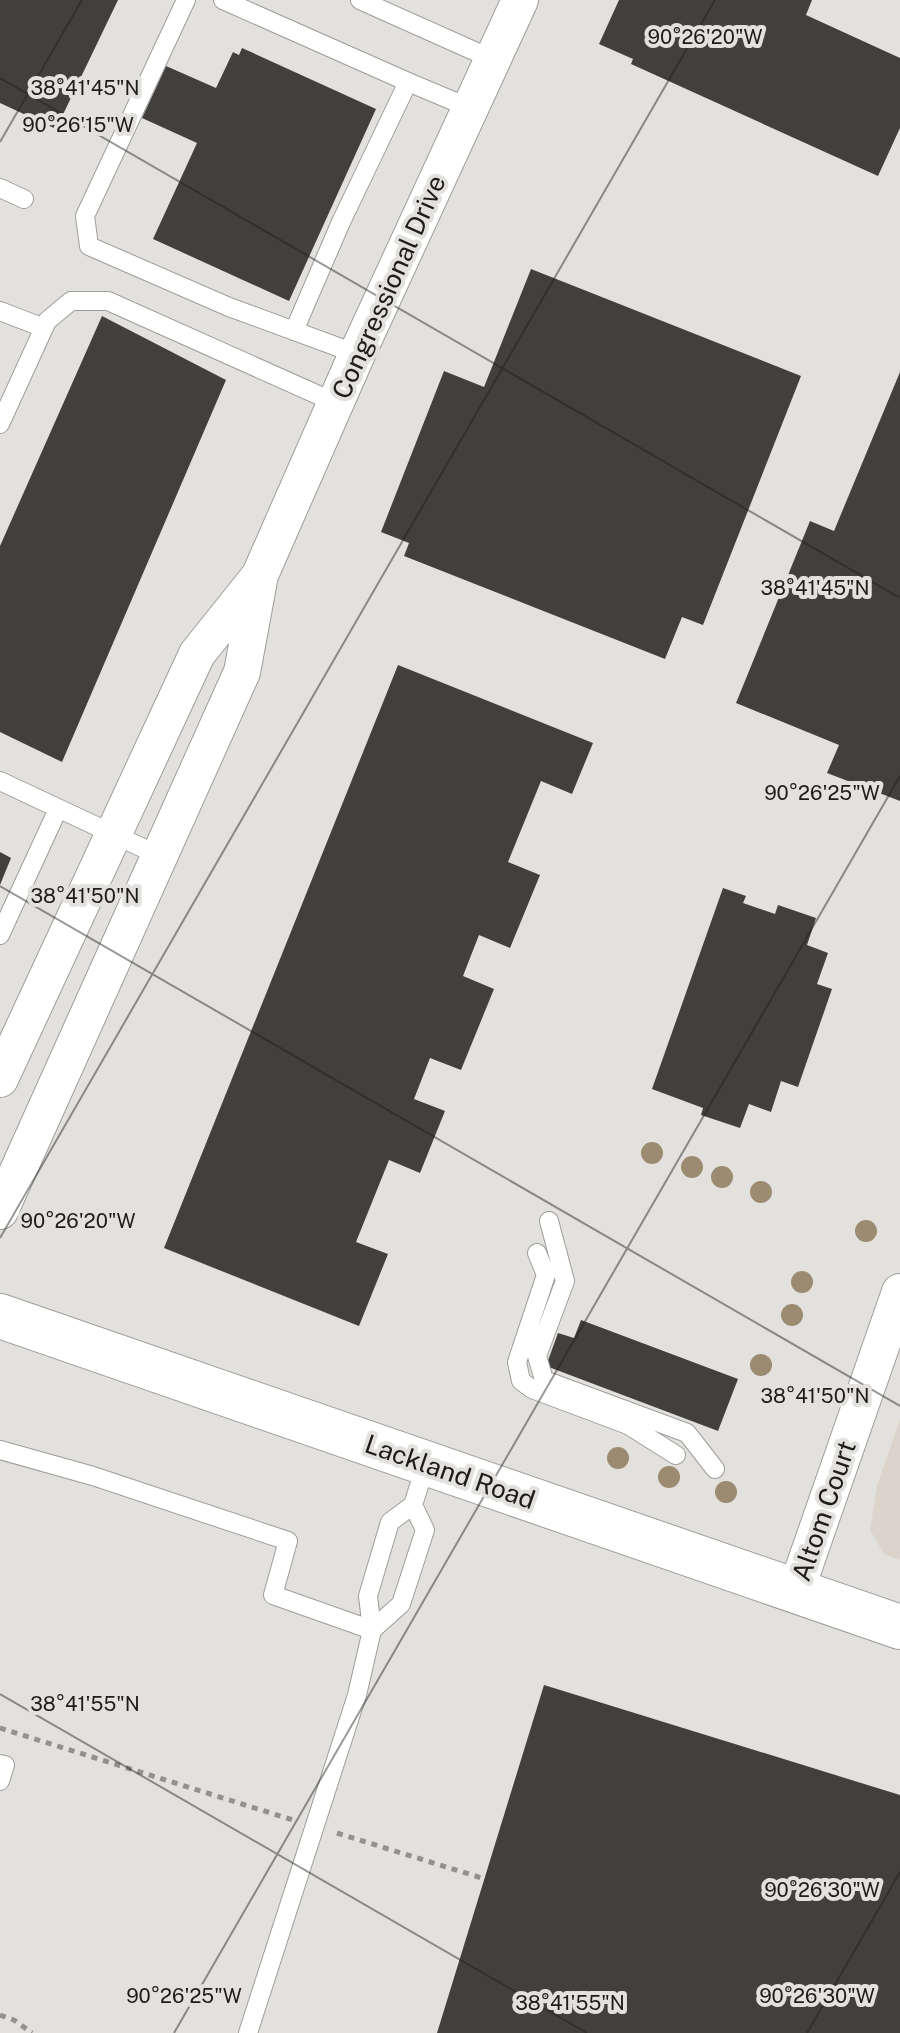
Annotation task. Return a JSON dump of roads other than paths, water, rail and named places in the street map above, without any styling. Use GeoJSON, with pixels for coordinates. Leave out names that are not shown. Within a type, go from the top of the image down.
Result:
{"type":"FeatureCollection","features":[{"type":"Feature","properties":{"kind":"street","name":"Congressional Drive"},"geometry":{"type":"LineString","coordinates":[[0,1211],[242,672],[260,575],[357,354],[520,0]]}},
{"type":"Feature","properties":{"kind":"street","name":"Congressional Drive"},"geometry":{"type":"LineString","coordinates":[[0,1079],[197,654],[260,575]]}},
{"type":"Feature","properties":{"kind":"street","name":"Altom Court"},"geometry":{"type":"LineString","coordinates":[[795,1593],[900,1292]]}},
{"type":"Feature","properties":{"kind":"street","name":"Lackland Road"},"geometry":{"type":"LineString","coordinates":[[0,1316],[900,1627]]}},
{"type":"Feature","properties":{"kind":"lane"},"geometry":{"type":"LineString","coordinates":[[186,0],[85,216],[89,246],[229,307],[357,354]]}},
{"type":"Feature","properties":{"kind":"lane"},"geometry":{"type":"LineString","coordinates":[[223,0],[470,108]]}},
{"type":"Feature","properties":{"kind":"lane"},"geometry":{"type":"LineString","coordinates":[[360,0],[492,59]]}},
{"type":"Feature","properties":{"kind":"lane"},"geometry":{"type":"LineString","coordinates":[[294,331],[341,222],[408,82]]}},
{"type":"Feature","properties":{"kind":"lane"},"geometry":{"type":"LineString","coordinates":[[0,188],[24,199]]}},
{"type":"Feature","properties":{"kind":"lane"},"geometry":{"type":"LineString","coordinates":[[0,424],[47,321],[71,301],[108,301],[336,403]]}},
{"type":"Feature","properties":{"kind":"lane"},"geometry":{"type":"LineString","coordinates":[[0,311],[44,328]]}},
{"type":"Feature","properties":{"kind":"lane"},"geometry":{"type":"LineString","coordinates":[[0,781],[160,856]]}},
{"type":"Feature","properties":{"kind":"lane"},"geometry":{"type":"LineString","coordinates":[[0,935],[58,809]]}},
{"type":"Feature","properties":{"kind":"lane"},"geometry":{"type":"LineString","coordinates":[[549,1221],[565,1281],[537,1356],[544,1380],[687,1433],[715,1469]]}},
{"type":"Feature","properties":{"kind":"lane"},"geometry":{"type":"LineString","coordinates":[[537,1253],[546,1275],[517,1362],[521,1381],[532,1389],[628,1425],[676,1455]]}},
{"type":"Feature","properties":{"kind":"lane"},"geometry":{"type":"LineString","coordinates":[[0,1450],[93,1476],[288,1541],[273,1595],[372,1630]]}},
{"type":"Feature","properties":{"kind":"lane"},"geometry":{"type":"LineString","coordinates":[[248,2033],[357,1695],[372,1630],[368,1596],[390,1522],[413,1505],[426,1464]]}},
{"type":"Feature","properties":{"kind":"lane"},"geometry":{"type":"LineString","coordinates":[[372,1630],[401,1604],[425,1530],[413,1505]]}},
{"type":"Feature","properties":{"kind":"lane"},"geometry":{"type":"LineString","coordinates":[[0,1764],[5,1765],[0,1781]]}}]}
